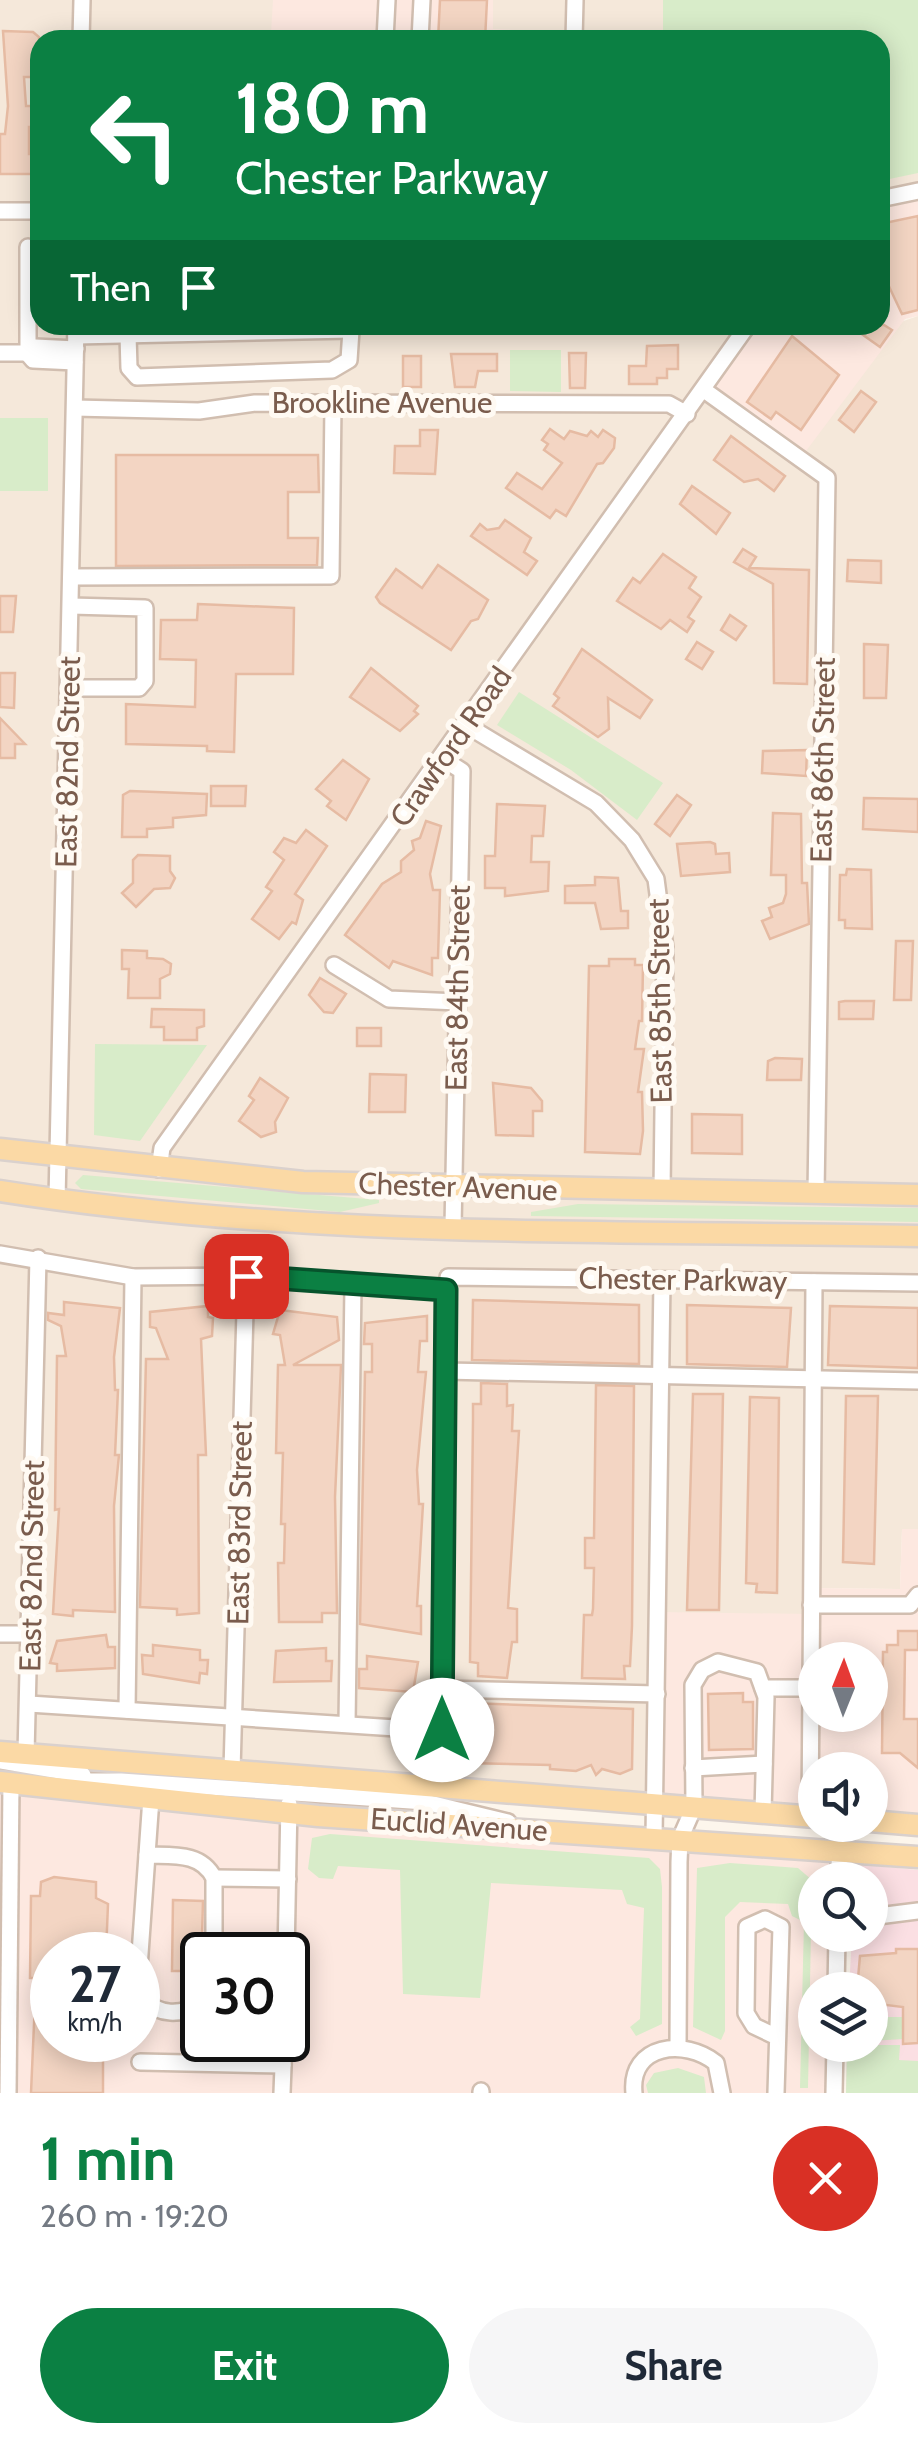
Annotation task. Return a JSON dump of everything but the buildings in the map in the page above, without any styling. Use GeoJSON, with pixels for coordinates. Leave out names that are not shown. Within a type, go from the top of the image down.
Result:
{"type":"FeatureCollection","features":[{"type":"Feature","properties":{"kind":"main road","name":"Chester Avenue"},"geometry":{"type":"LineString","coordinates":[[0,1149],[159,1170],[453,1189],[918,1195]]}},
{"type":"Feature","properties":{"kind":"main road","name":"Chester Avenue"},"geometry":{"type":"LineString","coordinates":[[0,1191],[241,1218],[453,1228],[918,1236]]}},
{"type":"Feature","properties":{"kind":"main road","name":"Euclid Avenue"},"geometry":{"type":"LineString","coordinates":[[0,1752],[232,1770],[290,1793],[546,1830],[918,1857]]}},
{"type":"Feature","properties":{"kind":"main road","name":"Euclid Avenue"},"geometry":{"type":"LineString","coordinates":[[4,1782],[150,1798],[443,1787],[798,1816]]}},
{"type":"Feature","properties":{"kind":"main road"},"geometry":{"type":"LineString","coordinates":[[888,1823],[918,1825]]}},
{"type":"Feature","properties":{"kind":"street"},"geometry":{"type":"LineString","coordinates":[[81,30],[82,0]]}},
{"type":"Feature","properties":{"kind":"street"},"geometry":{"type":"LineString","coordinates":[[386,30],[387,0]]}},
{"type":"Feature","properties":{"kind":"street"},"geometry":{"type":"LineString","coordinates":[[420,30],[422,0]]}},
{"type":"Feature","properties":{"kind":"street"},"geometry":{"type":"LineString","coordinates":[[574,30],[575,0]]}},
{"type":"Feature","properties":{"kind":"street"},"geometry":{"type":"LineString","coordinates":[[890,197],[918,191]]}},
{"type":"Feature","properties":{"kind":"street"},"geometry":{"type":"LineString","coordinates":[[0,211],[30,211]]}},
{"type":"Feature","properties":{"kind":"street"},"geometry":{"type":"LineString","coordinates":[[27,351],[28,247]]}},
{"type":"Feature","properties":{"kind":"street"},"geometry":{"type":"LineString","coordinates":[[0,353],[153,335]]}},
{"type":"Feature","properties":{"kind":"street"},"geometry":{"type":"LineString","coordinates":[[128,336],[129,368],[136,377],[332,370],[348,360],[350,335]]}},
{"type":"Feature","properties":{"kind":"street","name":"Crawford Road"},"geometry":{"type":"LineString","coordinates":[[159,1170],[162,1148],[444,759],[741,335]]}},
{"type":"Feature","properties":{"kind":"street","name":"East 82nd Street"},"geometry":{"type":"LineString","coordinates":[[57,1200],[61,1157],[76,343]]}},
{"type":"Feature","properties":{"kind":"street","name":"East 86th Street"},"geometry":{"type":"LineString","coordinates":[[704,390],[827,478],[816,1193]]}},
{"type":"Feature","properties":{"kind":"street","name":"Brookline Avenue"},"geometry":{"type":"LineString","coordinates":[[74,408],[199,411],[255,403],[669,404],[687,414]]}},
{"type":"Feature","properties":{"kind":"street"},"geometry":{"type":"LineString","coordinates":[[72,577],[331,576],[333,403]]}},
{"type":"Feature","properties":{"kind":"street"},"geometry":{"type":"LineString","coordinates":[[70,688],[139,688],[144,681],[145,608],[71,606]]}},
{"type":"Feature","properties":{"kind":"street","name":"East 85th Street"},"geometry":{"type":"LineString","coordinates":[[466,725],[596,804],[632,840],[656,879],[666,948],[662,1192]]}},
{"type":"Feature","properties":{"kind":"street","name":"East 84th Street"},"geometry":{"type":"LineString","coordinates":[[444,759],[462,772],[453,1228]]}},
{"type":"Feature","properties":{"kind":"street"},"geometry":{"type":"LineString","coordinates":[[334,965],[389,999],[458,1002]]}},
{"type":"Feature","properties":{"kind":"street","name":"Chester Parkway"},"geometry":{"type":"LineString","coordinates":[[0,1254],[133,1277],[246,1276],[353,1285],[662,1280],[918,1282]]}},
{"type":"Feature","properties":{"kind":"street","name":"East 82nd Street"},"geometry":{"type":"LineString","coordinates":[[26,1754],[38,1258]]}},
{"type":"Feature","properties":{"kind":"street","name":"East 83rd Street"},"geometry":{"type":"LineString","coordinates":[[232,1770],[246,1276]]}},
{"type":"Feature","properties":{"kind":"street"},"geometry":{"type":"LineString","coordinates":[[127,1710],[133,1277]]}},
{"type":"Feature","properties":{"kind":"street"},"geometry":{"type":"LineString","coordinates":[[654,1837],[662,1280]]}},
{"type":"Feature","properties":{"kind":"street"},"geometry":{"type":"LineString","coordinates":[[811,1642],[814,1282]]}},
{"type":"Feature","properties":{"kind":"street"},"geometry":{"type":"LineString","coordinates":[[443,1787],[447,1283]]}},
{"type":"Feature","properties":{"kind":"street"},"geometry":{"type":"LineString","coordinates":[[347,1724],[353,1285]]}},
{"type":"Feature","properties":{"kind":"street"},"geometry":{"type":"LineString","coordinates":[[445,1370],[918,1382]]}},
{"type":"Feature","properties":{"kind":"street"},"geometry":{"type":"LineString","coordinates":[[812,1605],[910,1605],[918,1596]]}},
{"type":"Feature","properties":{"kind":"street"},"geometry":{"type":"LineString","coordinates":[[0,1634],[30,1634]]}},
{"type":"Feature","properties":{"kind":"street"},"geometry":{"type":"LineString","coordinates":[[678,2048],[680,1839],[694,1807],[693,1684],[702,1670],[718,1662],[742,1664],[757,1672],[763,1688],[762,1813]]}},
{"type":"Feature","properties":{"kind":"street"},"geometry":{"type":"LineString","coordinates":[[763,1688],[798,1688]]}},
{"type":"Feature","properties":{"kind":"street"},"geometry":{"type":"LineString","coordinates":[[442,1689],[657,1694]]}},
{"type":"Feature","properties":{"kind":"street"},"geometry":{"type":"LineString","coordinates":[[29,1704],[442,1730]]}},
{"type":"Feature","properties":{"kind":"street"},"geometry":{"type":"LineString","coordinates":[[0,1761],[122,1781]]}},
{"type":"Feature","properties":{"kind":"street"},"geometry":{"type":"LineString","coordinates":[[693,1768],[764,1764]]}},
{"type":"Feature","properties":{"kind":"street"},"geometry":{"type":"LineString","coordinates":[[8,2093],[4,1782],[122,1781],[425,1802],[546,1830]]}},
{"type":"Feature","properties":{"kind":"street"},"geometry":{"type":"LineString","coordinates":[[425,1802],[489,1791]]}},
{"type":"Feature","properties":{"kind":"street"},"geometry":{"type":"LineString","coordinates":[[287,1932],[290,1793]]}},
{"type":"Feature","properties":{"kind":"street"},"geometry":{"type":"LineString","coordinates":[[142,1932],[150,1798]]}},
{"type":"Feature","properties":{"kind":"street"},"geometry":{"type":"LineString","coordinates":[[839,1862],[840,1851]]}},
{"type":"Feature","properties":{"kind":"street"},"geometry":{"type":"LineString","coordinates":[[147,1854],[195,1859],[214,1878],[288,1879]]}},
{"type":"Feature","properties":{"kind":"street"},"geometry":{"type":"LineString","coordinates":[[214,1878],[214,1932]]}},
{"type":"Feature","properties":{"kind":"street"},"geometry":{"type":"LineString","coordinates":[[888,1915],[918,1911]]}},
{"type":"Feature","properties":{"kind":"street"},"geometry":{"type":"LineString","coordinates":[[776,2093],[780,1926],[765,1919],[747,1927],[746,2013],[754,2026],[777,2037]]}},
{"type":"Feature","properties":{"kind":"street"},"geometry":{"type":"LineString","coordinates":[[634,2093],[634,2074],[641,2061],[664,2048],[678,2048],[704,2054],[716,2063],[723,2093]]}},
{"type":"Feature","properties":{"kind":"street"},"geometry":{"type":"LineString","coordinates":[[140,2062],[283,2065]]}},
{"type":"Feature","properties":{"kind":"street"},"geometry":{"type":"LineString","coordinates":[[282,2093],[283,2062]]}},
{"type":"Feature","properties":{"kind":"street"},"geometry":{"type":"LineString","coordinates":[[834,2093],[835,2062]]}},
{"type":"Feature","properties":{"kind":"shaded area"},"geometry":{"type":"Polygon","coordinates":[[[0,0],[918,0],[918,191],[890,197],[890,30],[30,30],[30,335],[741,335],[705,390],[863,335],[890,335],[890,326],[918,316],[918,1529],[902,1529],[900,1589],[812,1588],[811,1614],[655,1804],[0,1752],[0,0]]]}},
{"type":"Feature","properties":{"kind":"shaded area"},"geometry":{"type":"Polygon","coordinates":[[[273,0],[493,0],[493,29],[514,30],[271,30],[273,0]]]}},
{"type":"Feature","properties":{"kind":"shaded area"},"geometry":{"type":"Polygon","coordinates":[[[918,191],[918,316],[905,319],[800,459],[704,390],[741,335],[890,335],[890,197],[918,191]]]}},
{"type":"Feature","properties":{"kind":"shaded area"},"geometry":{"type":"Polygon","coordinates":[[[902,1529],[918,1529],[918,1825],[888,1822],[888,1752],[798,1752],[798,1816],[655,1804],[658,1612],[811,1614],[812,1588],[900,1589],[902,1529]]]}},
{"type":"Feature","properties":{"kind":"shaded area"},"geometry":{"type":"Polygon","coordinates":[[[0,1782],[840,1851],[839,1862],[798,1862],[798,1952],[837,1952],[836,1972],[798,1972],[798,2062],[835,2062],[834,2093],[8,2093],[8,2011],[0,2011],[0,1782]]]}},
{"type":"Feature","properties":{"kind":"shaded area"},"geometry":{"type":"Polygon","coordinates":[[[888,1867],[918,1870],[918,2093],[846,2093],[847,2062],[888,2062],[888,1972],[850,1972],[851,1952],[888,1952],[888,1867]]]}},
{"type":"Feature","properties":{"kind":"green space"},"geometry":{"type":"Polygon","coordinates":[[[663,0],[918,0],[918,173],[890,179],[890,30],[663,30],[663,0]]]}},
{"type":"Feature","properties":{"kind":"green space"},"geometry":{"type":"Polygon","coordinates":[[[510,350],[561,350],[561,392],[510,391],[510,350]]]}},
{"type":"Feature","properties":{"kind":"green space"},"geometry":{"type":"Polygon","coordinates":[[[0,418],[48,418],[48,491],[0,491],[0,418]]]}},
{"type":"Feature","properties":{"kind":"green space"},"geometry":{"type":"Polygon","coordinates":[[[519,692],[663,783],[637,820],[571,770],[497,725],[519,692]]]}},
{"type":"Feature","properties":{"kind":"green space"},"geometry":{"type":"Polygon","coordinates":[[[95,1044],[207,1045],[140,1141],[94,1135],[95,1044]]]}},
{"type":"Feature","properties":{"kind":"green space"},"geometry":{"type":"Polygon","coordinates":[[[83,1175],[379,1203],[340,1212],[81,1189],[75,1183],[83,1175]]]}},
{"type":"Feature","properties":{"kind":"green space"},"geometry":{"type":"Polygon","coordinates":[[[578,1204],[918,1208],[918,1222],[531,1216],[531,1212],[578,1204]]]}},
{"type":"Feature","properties":{"kind":"green space"},"geometry":{"type":"Polygon","coordinates":[[[330,1834],[649,1858],[660,1869],[662,1887],[662,2024],[636,2036],[630,2027],[640,2019],[644,1908],[627,1904],[622,1890],[491,1883],[480,1998],[403,1994],[400,1870],[338,1866],[333,1879],[319,1878],[308,1869],[312,1838],[330,1834]]]}},
{"type":"Feature","properties":{"kind":"green space"},"geometry":{"type":"Polygon","coordinates":[[[730,1863],[798,1868],[798,1919],[792,1916],[788,1904],[740,1902],[725,1917],[725,2031],[721,2040],[693,2027],[697,1868],[730,1863]]]}},
{"type":"Feature","properties":{"kind":"green space"},"geometry":{"type":"Polygon","coordinates":[[[803,1952],[811,1952],[810,1972],[803,1972],[803,1952]]]}},
{"type":"Feature","properties":{"kind":"green space"},"geometry":{"type":"Polygon","coordinates":[[[888,2017],[903,2017],[903,2039],[888,2040],[888,2017]]]}},
{"type":"Feature","properties":{"kind":"green space"},"geometry":{"type":"Polygon","coordinates":[[[888,2045],[900,2045],[899,2060],[918,2061],[918,2093],[846,2093],[847,2062],[888,2062],[888,2045]]]}},
{"type":"Feature","properties":{"kind":"green space"},"geometry":{"type":"Polygon","coordinates":[[[801,2062],[808,2062],[808,2088],[800,2088],[801,2062]]]}},
{"type":"Feature","properties":{"kind":"green space"},"geometry":{"type":"Polygon","coordinates":[[[678,2068],[704,2077],[706,2093],[648,2093],[646,2085],[654,2073],[678,2068]]]}},
{"type":"Feature","properties":{"kind":"route"},"geometry":{"type":"LineString","coordinates":[[246,1276],[446,1290],[442,1730]]}}]}
